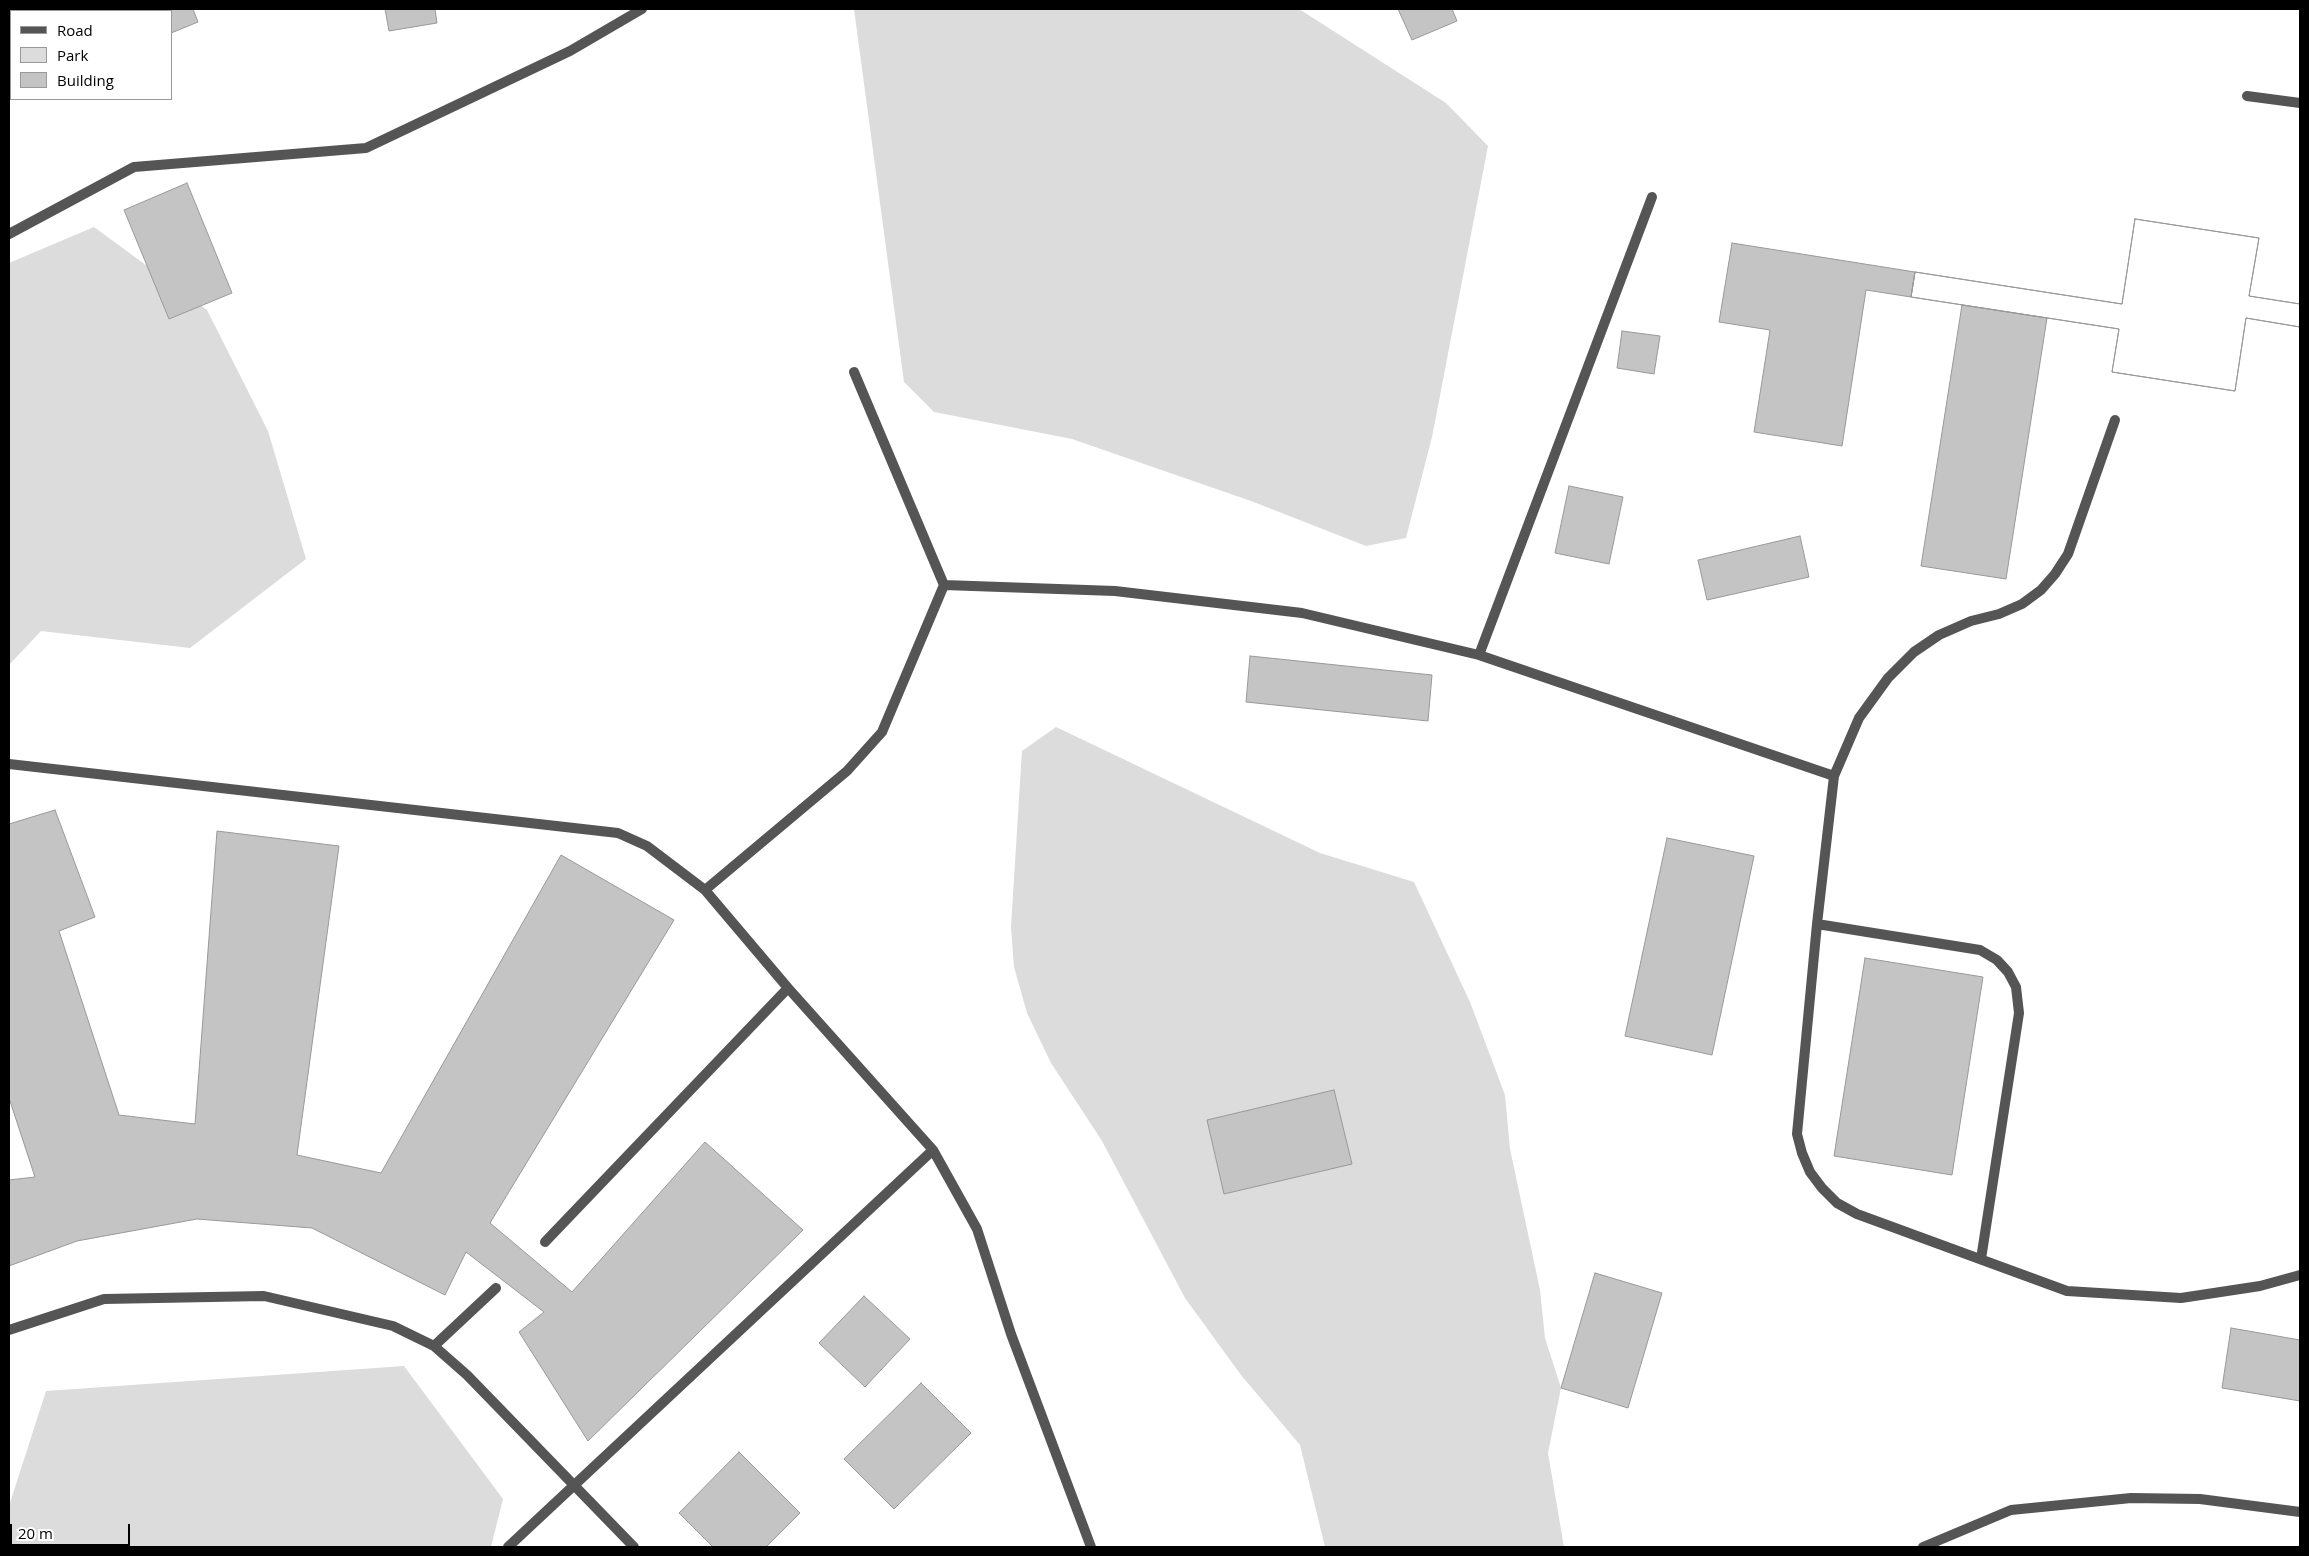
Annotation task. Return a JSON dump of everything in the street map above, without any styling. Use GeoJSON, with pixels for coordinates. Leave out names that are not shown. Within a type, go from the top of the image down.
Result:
{"type":"FeatureCollection","features":[{"type":"Feature","properties":{"kind":"street"},"geometry":{"type":"LineString","coordinates":[[9,234],[134,167],[366,148],[570,51],[642,9]]}},
{"type":"Feature","properties":{"kind":"street"},"geometry":{"type":"LineString","coordinates":[[2247,96],[2300,103]]}},
{"type":"Feature","properties":{"kind":"street"},"geometry":{"type":"LineString","coordinates":[[1479,655],[1652,198]]}},
{"type":"Feature","properties":{"kind":"street"},"geometry":{"type":"LineString","coordinates":[[705,890],[847,771],[882,732],[944,585],[854,372]]}},
{"type":"Feature","properties":{"kind":"street"},"geometry":{"type":"LineString","coordinates":[[2115,420],[2068,554],[2055,574],[2041,590],[2022,604],[2000,614],[1971,621],[1947,631],[1914,652],[1888,678],[1859,718],[1834,776],[1817,924],[1798,1134],[1802,1153],[1810,1172],[1822,1188],[1837,1203],[1857,1214],[2068,1291],[2181,1298],[2260,1286],[2300,1275]]}},
{"type":"Feature","properties":{"kind":"street"},"geometry":{"type":"LineString","coordinates":[[944,585],[1115,591],[1302,613],[1479,655],[1834,776]]}},
{"type":"Feature","properties":{"kind":"street"},"geometry":{"type":"LineString","coordinates":[[9,764],[618,833],[646,846],[705,890],[788,988],[933,1150],[977,1229],[1011,1334],[1091,1547]]}},
{"type":"Feature","properties":{"kind":"street"},"geometry":{"type":"LineString","coordinates":[[1817,924],[1980,950],[1997,960],[2008,972],[2016,987],[2019,1013],[1981,1259]]}},
{"type":"Feature","properties":{"kind":"street"},"geometry":{"type":"LineString","coordinates":[[545,1242],[788,988]]}},
{"type":"Feature","properties":{"kind":"street"},"geometry":{"type":"LineString","coordinates":[[508,1547],[573,1484],[933,1150]]}},
{"type":"Feature","properties":{"kind":"street"},"geometry":{"type":"LineString","coordinates":[[434,1346],[496,1288]]}},
{"type":"Feature","properties":{"kind":"street"},"geometry":{"type":"LineString","coordinates":[[9,1330],[104,1299],[264,1296],[393,1326],[434,1346],[467,1375],[634,1547]]}},
{"type":"Feature","properties":{"kind":"street"},"geometry":{"type":"LineString","coordinates":[[1922,1547],[2011,1510],[2131,1498],[2200,1499],[2300,1512]]}},
{"type":"Feature","properties":{"kind":"green space"},"geometry":{"type":"Polygon","coordinates":[[[854,9],[1299,9],[1446,103],[1488,146],[1432,437],[1406,538],[1366,546],[1251,501],[1072,439],[934,412],[904,382],[854,9]]]}},
{"type":"Feature","properties":{"kind":"green space"},"geometry":{"type":"Polygon","coordinates":[[[94,227],[207,310],[268,431],[306,559],[190,648],[41,631],[9,665],[9,263],[94,227]]]}},
{"type":"Feature","properties":{"kind":"green space"},"geometry":{"type":"Polygon","coordinates":[[[1056,727],[1320,853],[1414,882],[1470,1002],[1505,1095],[1510,1149],[1540,1290],[1545,1338],[1561,1388],[1548,1453],[1564,1547],[1325,1547],[1300,1445],[1241,1375],[1185,1298],[1102,1141],[1051,1063],[1027,1013],[1014,967],[1011,927],[1022,751],[1056,727]]]}},
{"type":"Feature","properties":{"kind":"green space"},"geometry":{"type":"Polygon","coordinates":[[[404,1366],[503,1499],[491,1547],[9,1547],[9,1506],[46,1391],[404,1366]]]}},
{"type":"Feature","properties":{"kind":"building"},"geometry":{"type":"Polygon","coordinates":[[[193,9],[198,22],[172,33],[172,10],[154,10],[193,9]]]}},
{"type":"Feature","properties":{"kind":"building"},"geometry":{"type":"Polygon","coordinates":[[[385,9],[435,9],[437,23],[389,31],[385,9]]]}},
{"type":"Feature","properties":{"kind":"building"},"geometry":{"type":"Polygon","coordinates":[[[1398,9],[1452,9],[1457,21],[1412,40],[1398,9]]]}},
{"type":"Feature","properties":{"kind":"building"},"geometry":{"type":"Polygon","coordinates":[[[187,183],[232,293],[169,319],[124,210],[187,183]]]}},
{"type":"Feature","properties":{"kind":"building"},"geometry":{"type":"Polygon","coordinates":[[[2135,219],[2259,238],[2249,296],[2300,304],[2300,327],[2246,318],[2235,391],[2112,372],[2119,329],[1911,297],[1915,272],[2122,304],[2135,219]]]}},
{"type":"Feature","properties":{"kind":"building"},"geometry":{"type":"Polygon","coordinates":[[[2135,219],[2259,238],[2249,296],[2300,304],[2300,327],[2246,318],[2235,391],[2112,372],[2119,329],[1911,297],[1915,272],[2122,304],[2135,219]]]}},
{"type":"Feature","properties":{"kind":"building"},"geometry":{"type":"Polygon","coordinates":[[[1732,243],[1915,272],[1911,297],[1866,290],[1842,446],[1754,432],[1770,330],[1719,322],[1732,243]]]}},
{"type":"Feature","properties":{"kind":"building"},"geometry":{"type":"Polygon","coordinates":[[[1962,305],[2047,318],[2006,579],[1921,566],[1962,305]]]}},
{"type":"Feature","properties":{"kind":"building"},"geometry":{"type":"Polygon","coordinates":[[[1622,331],[1660,336],[1654,374],[1617,368],[1622,331]]]}},
{"type":"Feature","properties":{"kind":"building"},"geometry":{"type":"Polygon","coordinates":[[[1569,486],[1623,497],[1609,564],[1555,553],[1569,486]]]}},
{"type":"Feature","properties":{"kind":"building"},"geometry":{"type":"Polygon","coordinates":[[[1800,536],[1809,577],[1707,600],[1698,560],[1800,536]]]}},
{"type":"Feature","properties":{"kind":"building"},"geometry":{"type":"Polygon","coordinates":[[[1250,656],[1432,675],[1428,721],[1246,702],[1250,656]]]}},
{"type":"Feature","properties":{"kind":"building"},"geometry":{"type":"Polygon","coordinates":[[[55,810],[95,917],[59,931],[119,1115],[195,1124],[217,831],[339,846],[297,1155],[381,1173],[561,855],[674,920],[490,1223],[572,1292],[705,1142],[803,1230],[588,1441],[519,1332],[544,1312],[466,1252],[445,1295],[312,1228],[197,1219],[77,1241],[9,1266],[9,1180],[35,1177],[9,1098],[9,824],[55,810]]]}},
{"type":"Feature","properties":{"kind":"building"},"geometry":{"type":"Polygon","coordinates":[[[1667,838],[1754,856],[1712,1055],[1625,1036],[1667,838]]]}},
{"type":"Feature","properties":{"kind":"building"},"geometry":{"type":"Polygon","coordinates":[[[1865,958],[1983,977],[1952,1175],[1834,1156],[1865,958]]]}},
{"type":"Feature","properties":{"kind":"building"},"geometry":{"type":"Polygon","coordinates":[[[1334,1090],[1352,1164],[1224,1194],[1207,1120],[1334,1090]]]}},
{"type":"Feature","properties":{"kind":"building"},"geometry":{"type":"Polygon","coordinates":[[[1595,1273],[1662,1293],[1628,1408],[1561,1388],[1595,1273]]]}},
{"type":"Feature","properties":{"kind":"building"},"geometry":{"type":"Polygon","coordinates":[[[864,1296],[910,1339],[865,1387],[819,1343],[864,1296]]]}},
{"type":"Feature","properties":{"kind":"building"},"geometry":{"type":"Polygon","coordinates":[[[2231,1328],[2300,1340],[2300,1401],[2222,1388],[2231,1328]]]}},
{"type":"Feature","properties":{"kind":"building"},"geometry":{"type":"Polygon","coordinates":[[[921,1383],[971,1433],[894,1509],[844,1459],[921,1383]]]}},
{"type":"Feature","properties":{"kind":"building"},"geometry":{"type":"Polygon","coordinates":[[[739,1452],[800,1513],[766,1547],[713,1547],[679,1513],[739,1452]]]}}]}
